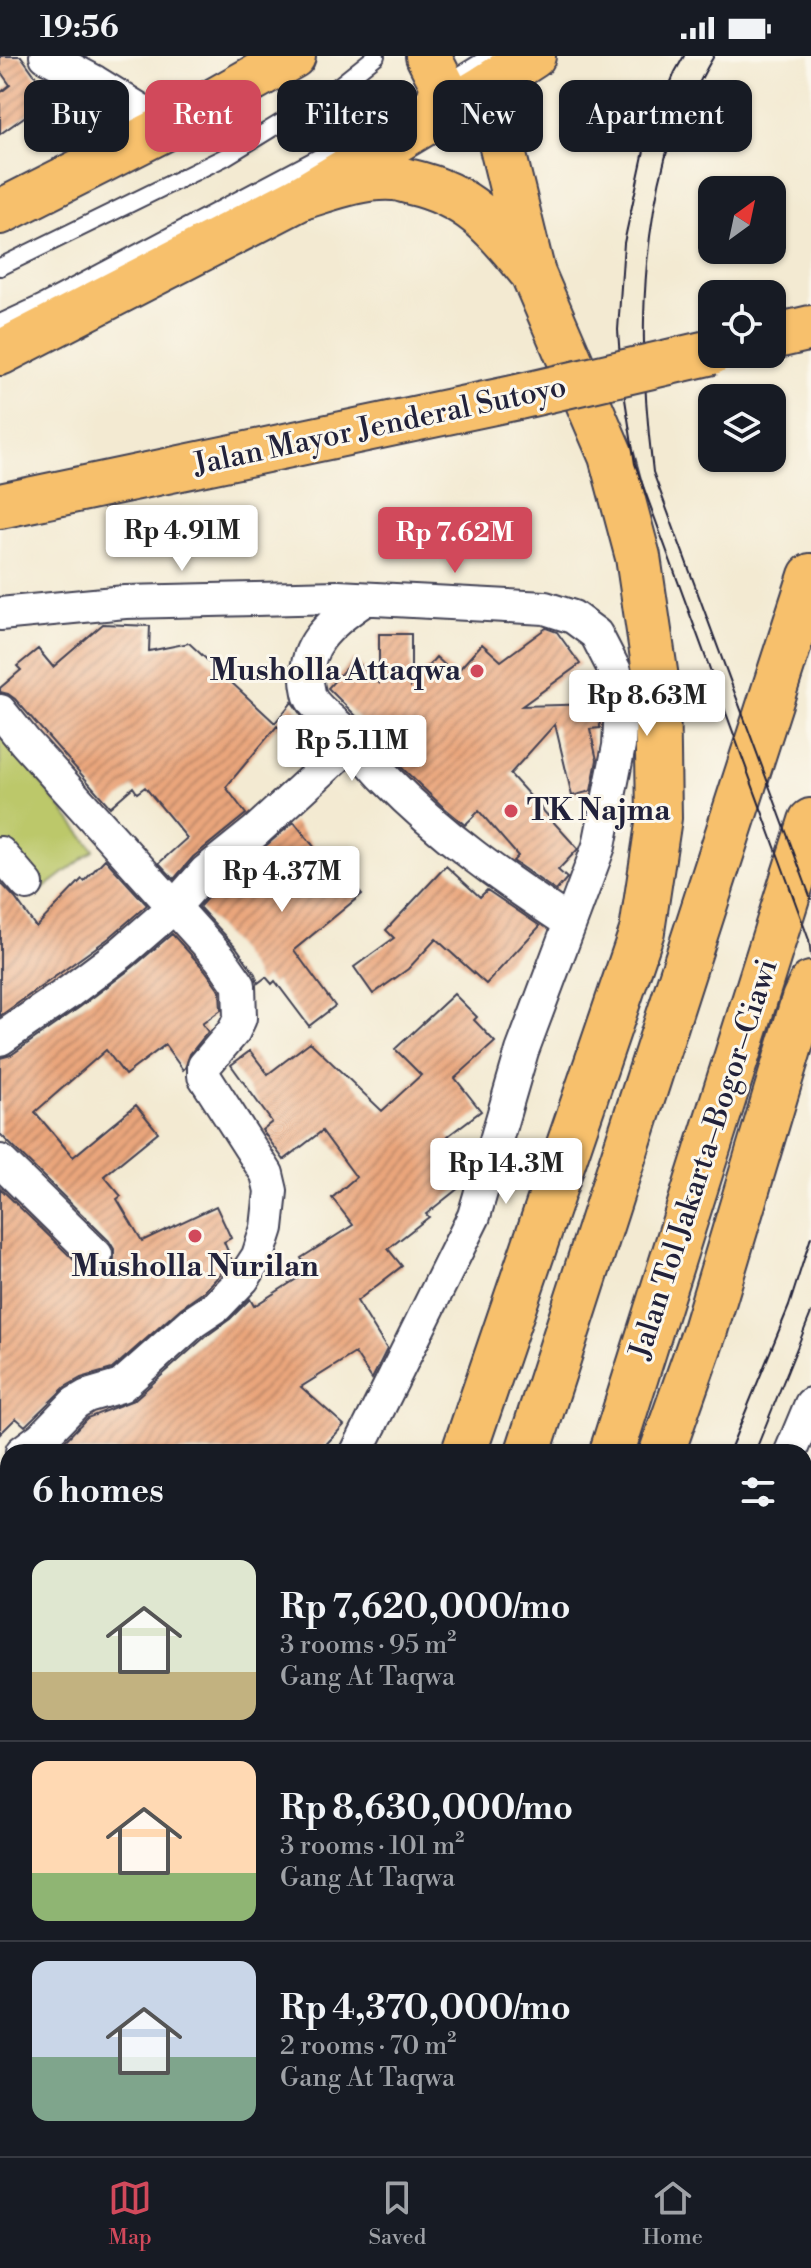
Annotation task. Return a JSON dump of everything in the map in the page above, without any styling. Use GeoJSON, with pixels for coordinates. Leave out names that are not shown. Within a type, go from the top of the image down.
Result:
{"type":"FeatureCollection","features":[{"type":"Feature","properties":{"kind":"highway"},"geometry":{"type":"LineString","coordinates":[[251,80],[293,56]]}},
{"type":"Feature","properties":{"kind":"highway"},"geometry":{"type":"LineString","coordinates":[[454,80],[491,66],[533,56]]}},
{"type":"Feature","properties":{"kind":"highway"},"geometry":{"type":"LineString","coordinates":[[467,1444],[642,931],[659,818],[657,685],[638,557],[611,456],[533,274],[491,66]]}},
{"type":"Feature","properties":{"kind":"highway"},"geometry":{"type":"LineString","coordinates":[[302,197],[433,89]]}},
{"type":"Feature","properties":{"kind":"highway"},"geometry":{"type":"LineString","coordinates":[[0,212],[145,139]]}},
{"type":"Feature","properties":{"kind":"highway"},"geometry":{"type":"LineString","coordinates":[[0,353],[302,197],[352,182],[393,178],[433,187],[470,206],[501,234],[533,274]]}},
{"type":"Feature","properties":{"kind":"highway"},"geometry":{"type":"LineString","coordinates":[[786,334],[811,328]]}},
{"type":"Feature","properties":{"kind":"highway","name":"Jalan Mayor Jenderal Sutoyo"},"geometry":{"type":"LineString","coordinates":[[0,506],[518,397],[698,355]]}},
{"type":"Feature","properties":{"kind":"highway"},"geometry":{"type":"LineString","coordinates":[[531,1444],[811,576]]}},
{"type":"Feature","properties":{"kind":"highway","name":"Jalan Tol Jakarta–Bogor–Ciawi"},"geometry":{"type":"LineString","coordinates":[[615,1444],[811,821]]}},
{"type":"Feature","properties":{"kind":"highway"},"geometry":{"type":"LineString","coordinates":[[665,1444],[705,1330],[811,984]]}},
{"type":"Feature","properties":{"kind":"street"},"geometry":{"type":"LineString","coordinates":[[46,56],[145,113]]}},
{"type":"Feature","properties":{"kind":"street"},"geometry":{"type":"LineString","coordinates":[[0,614],[125,602],[338,597],[545,608],[573,617],[596,634],[615,671],[621,704],[619,746],[599,846],[522,1051],[474,1216],[361,1444]]}},
{"type":"Feature","properties":{"kind":"street"},"geometry":{"type":"LineString","coordinates":[[364,600],[335,620],[318,638],[309,663],[307,679],[310,699],[387,780],[468,852],[570,923]]}},
{"type":"Feature","properties":{"kind":"street"},"geometry":{"type":"LineString","coordinates":[[0,711],[220,958],[239,985],[241,1011],[234,1031],[204,1066],[204,1076],[267,1174],[271,1191],[267,1228],[258,1256],[243,1279],[217,1306],[193,1322],[121,1386],[87,1396],[75,1403],[41,1438],[30,1444]]}},
{"type":"Feature","properties":{"kind":"street"},"geometry":{"type":"LineString","coordinates":[[0,1039],[121,953],[174,907],[205,872],[256,831],[353,742]]}},
{"type":"Feature","properties":{"kind":"street"},"geometry":{"type":"LineString","coordinates":[[0,853],[27,884]]}},
{"type":"Feature","properties":{"kind":"street"},"geometry":{"type":"LineString","coordinates":[[0,1161],[96,1255]]}},
{"type":"Feature","properties":{"kind":"street"},"geometry":{"type":"LineString","coordinates":[[794,1444],[811,1404]]}},
{"type":"Feature","properties":{"kind":"lane"},"geometry":{"type":"LineString","coordinates":[[0,267],[225,157],[331,92],[376,56]]}},
{"type":"Feature","properties":{"kind":"lane"},"geometry":{"type":"LineString","coordinates":[[0,323],[363,135],[433,88]]}},
{"type":"Feature","properties":{"kind":"green space"},"geometry":{"type":"Polygon","coordinates":[[[5,737],[94,850],[39,892],[0,841],[0,741],[5,737]]]}},
{"type":"Feature","properties":{"kind":"building"},"geometry":{"type":"Polygon","coordinates":[[[0,56],[21,56],[38,80],[24,80],[24,117],[0,134],[0,93],[10,85],[0,71],[0,56]]]}},
{"type":"Feature","properties":{"kind":"building"},"geometry":{"type":"Polygon","coordinates":[[[103,624],[150,626],[149,651],[189,643],[275,723],[292,702],[305,721],[326,741],[313,753],[277,726],[226,787],[246,814],[193,857],[174,879],[159,863],[187,838],[145,787],[137,793],[133,787],[110,807],[15,699],[0,692],[0,688],[21,670],[17,666],[38,649],[53,667],[103,624]]]}},
{"type":"Feature","properties":{"kind":"building"},"geometry":{"type":"Polygon","coordinates":[[[546,628],[557,632],[580,664],[522,706],[599,704],[600,728],[590,729],[597,760],[591,791],[572,796],[555,724],[510,774],[578,849],[558,870],[567,878],[556,891],[513,861],[518,856],[479,811],[465,825],[441,805],[328,688],[354,659],[379,683],[379,634],[411,634],[411,686],[436,657],[455,674],[482,644],[501,661],[546,628]]]}},
{"type":"Feature","properties":{"kind":"building"},"geometry":{"type":"Polygon","coordinates":[[[294,822],[336,874],[342,870],[362,894],[294,950],[335,1006],[309,1026],[275,981],[272,984],[266,977],[258,983],[236,947],[199,907],[218,886],[294,822]]]}},
{"type":"Feature","properties":{"kind":"building"},"geometry":{"type":"Polygon","coordinates":[[[105,859],[147,905],[109,938],[0,1016],[0,882],[36,927],[105,859]]]}},
{"type":"Feature","properties":{"kind":"building"},"geometry":{"type":"Polygon","coordinates":[[[446,866],[480,897],[487,890],[540,926],[486,984],[436,939],[408,969],[373,994],[354,967],[394,938],[386,930],[446,866]]]}},
{"type":"Feature","properties":{"kind":"building"},"geometry":{"type":"Polygon","coordinates":[[[172,934],[220,991],[221,1010],[202,1024],[208,1032],[190,1054],[185,1068],[183,1070],[165,1045],[125,1075],[106,1050],[35,1112],[73,1157],[136,1105],[158,1132],[104,1176],[121,1196],[117,1199],[142,1241],[216,1206],[231,1238],[224,1242],[232,1261],[205,1291],[112,1369],[81,1378],[65,1387],[25,1426],[16,1418],[0,1434],[0,1188],[83,1269],[92,1274],[110,1268],[114,1249],[0,1134],[0,1058],[11,1055],[80,1007],[172,934]]]}},
{"type":"Feature","properties":{"kind":"building"},"geometry":{"type":"Polygon","coordinates":[[[454,994],[477,1017],[474,1020],[495,1042],[455,1078],[481,1111],[448,1136],[470,1163],[466,1175],[457,1182],[460,1187],[426,1214],[429,1217],[388,1249],[402,1266],[357,1301],[387,1349],[372,1379],[355,1353],[301,1387],[344,1425],[326,1444],[62,1444],[87,1418],[134,1400],[250,1299],[254,1306],[309,1271],[301,1258],[353,1225],[332,1198],[356,1177],[322,1131],[284,1160],[262,1130],[272,1122],[231,1065],[250,1051],[268,1074],[310,1042],[382,1111],[421,1075],[395,1049],[454,994]]]}},
{"type":"Feature","properties":{"kind":"tram line"},"geometry":{"type":"LineString","coordinates":[[684,56],[645,146],[624,243],[618,330],[621,373],[635,464],[809,940],[811,956]]}},
{"type":"Feature","properties":{"kind":"tram line"},"geometry":{"type":"LineString","coordinates":[[714,56],[667,151],[650,234],[644,353],[653,472],[811,899]]}},
{"type":"Feature","properties":{"kind":"tram line"},"geometry":{"type":"LineString","coordinates":[[732,1444],[789,1306],[811,1237]]}},
{"type":"Feature","properties":{"kind":"tram line"},"geometry":{"type":"LineString","coordinates":[[758,1444],[811,1313]]}},
{"type":"Feature","properties":{"kind":"place","name":"Musholla Attaqwa"},"geometry":{"type":"Point","coordinates":[477,671]}},
{"type":"Feature","properties":{"kind":"place","name":"TK Najma"},"geometry":{"type":"Point","coordinates":[511,811]}},
{"type":"Feature","properties":{"kind":"place","name":"Musholla Nurilan"},"geometry":{"type":"Point","coordinates":[195,1236]}}]}
